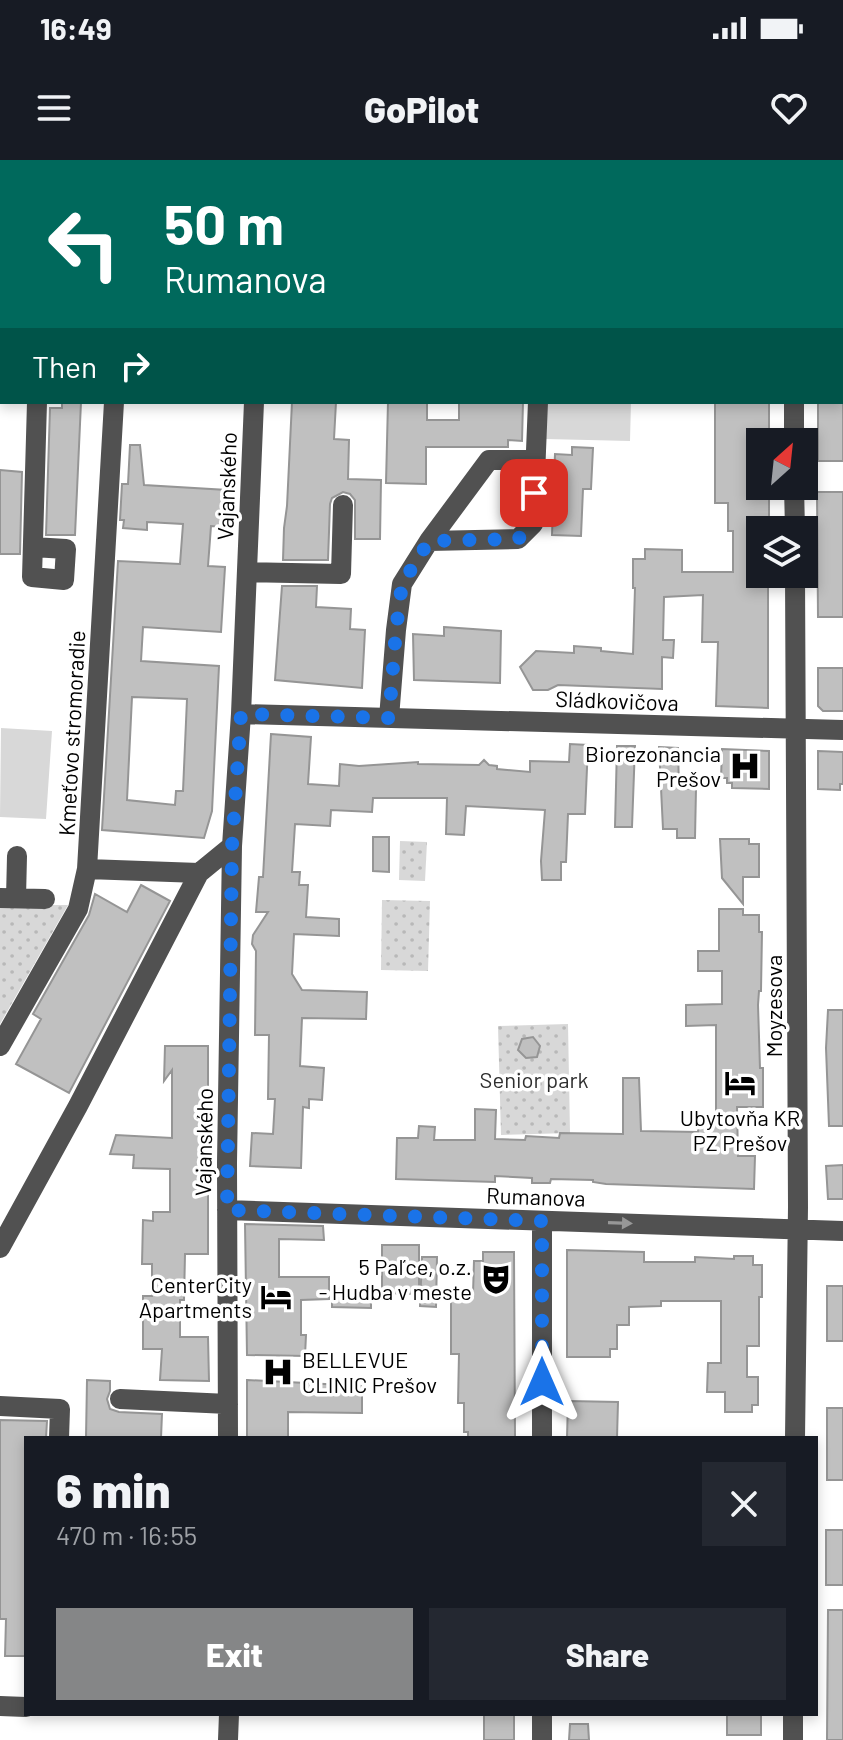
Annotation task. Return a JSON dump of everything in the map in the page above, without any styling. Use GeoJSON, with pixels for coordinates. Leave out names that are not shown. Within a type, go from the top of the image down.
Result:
{"type":"FeatureCollection","features":[{"type":"Feature","properties":{"kind":"street"},"geometry":{"type":"LineString","coordinates":[[33,547],[37,404]]}},
{"type":"Feature","properties":{"kind":"street","name":"Kmeťovo stromoradie"},"geometry":{"type":"LineString","coordinates":[[0,1046],[78,909],[87,869],[114,404]]}},
{"type":"Feature","properties":{"kind":"street","name":"Vajanského"},"geometry":{"type":"LineString","coordinates":[[228,1436],[227,1210],[232,846],[241,714],[254,404]]}},
{"type":"Feature","properties":{"kind":"street"},"geometry":{"type":"LineString","coordinates":[[429,541],[518,539],[533,524],[538,404]]}},
{"type":"Feature","properties":{"kind":"street"},"geometry":{"type":"LineString","coordinates":[[794,404],[794,428]]}},
{"type":"Feature","properties":{"kind":"street"},"geometry":{"type":"LineString","coordinates":[[389,718],[402,584],[429,541],[489,460],[536,460]]}},
{"type":"Feature","properties":{"kind":"street"},"geometry":{"type":"LineString","coordinates":[[247,572],[341,574],[343,505]]}},
{"type":"Feature","properties":{"kind":"street","name":"Moyzesova"},"geometry":{"type":"LineString","coordinates":[[795,588],[795,1436]]}},
{"type":"Feature","properties":{"kind":"street","name":"Sládkovičova"},"geometry":{"type":"LineString","coordinates":[[241,714],[843,730]]}},
{"type":"Feature","properties":{"kind":"street"},"geometry":{"type":"LineString","coordinates":[[0,1248],[199,873],[232,846]]}},
{"type":"Feature","properties":{"kind":"street"},"geometry":{"type":"LineString","coordinates":[[17,856],[8,898],[45,899]]}},
{"type":"Feature","properties":{"kind":"street"},"geometry":{"type":"LineString","coordinates":[[87,869],[199,873]]}},
{"type":"Feature","properties":{"kind":"street","name":"Rumanova"},"geometry":{"type":"LineString","coordinates":[[227,1210],[843,1231]]}},
{"type":"Feature","properties":{"kind":"street"},"geometry":{"type":"LineString","coordinates":[[542,1221],[542,1436]]}},
{"type":"Feature","properties":{"kind":"street"},"geometry":{"type":"LineString","coordinates":[[120,1399],[228,1404]]}},
{"type":"Feature","properties":{"kind":"street"},"geometry":{"type":"LineString","coordinates":[[0,1406],[60,1409],[59,1436]]}},
{"type":"Feature","properties":{"kind":"street"},"geometry":{"type":"LineString","coordinates":[[0,1706],[24,1707]]}},
{"type":"Feature","properties":{"kind":"street"},"geometry":{"type":"LineString","coordinates":[[228,1740],[229,1716]]}},
{"type":"Feature","properties":{"kind":"street"},"geometry":{"type":"LineString","coordinates":[[542,1716],[542,1740]]}},
{"type":"Feature","properties":{"kind":"street"},"geometry":{"type":"LineString","coordinates":[[793,1716],[793,1740]]}},
{"type":"Feature","properties":{"kind":"green space"},"geometry":{"type":"Polygon","coordinates":[[[547,404],[631,404],[630,441],[546,439],[547,404]]]}},
{"type":"Feature","properties":{"kind":"green space"},"geometry":{"type":"Polygon","coordinates":[[[1,728],[52,731],[46,819],[0,817],[1,728]]]}},
{"type":"Feature","properties":{"kind":"green space"},"geometry":{"type":"Polygon","coordinates":[[[400,841],[427,842],[425,881],[399,880],[400,841]]]}},
{"type":"Feature","properties":{"kind":"green space"},"geometry":{"type":"Polygon","coordinates":[[[382,900],[430,901],[428,971],[381,970],[382,900]]]}},
{"type":"Feature","properties":{"kind":"green space"},"geometry":{"type":"Polygon","coordinates":[[[0,905],[68,905],[0,1024],[0,905]]]}},
{"type":"Feature","properties":{"kind":"green space","name":"Senior park"},"geometry":{"type":"Polygon","coordinates":[[[568,1024],[570,1133],[501,1135],[498,1026],[568,1024]]]}},
{"type":"Feature","properties":{"kind":"building"},"geometry":{"type":"Polygon","coordinates":[[[62,404],[81,404],[75,535],[46,535],[50,408],[62,408],[62,404]]]}},
{"type":"Feature","properties":{"kind":"building"},"geometry":{"type":"Polygon","coordinates":[[[292,404],[336,404],[334,439],[349,440],[348,479],[381,480],[380,539],[355,539],[355,500],[343,492],[332,498],[330,504],[328,560],[283,560],[292,404]]]}},
{"type":"Feature","properties":{"kind":"building"},"geometry":{"type":"Polygon","coordinates":[[[388,404],[427,404],[427,420],[459,420],[459,404],[523,404],[522,441],[508,440],[508,447],[426,447],[426,484],[386,483],[388,404]]]}},
{"type":"Feature","properties":{"kind":"building"},"geometry":{"type":"Polygon","coordinates":[[[715,404],[769,404],[769,428],[746,428],[746,500],[769,500],[769,516],[746,516],[746,588],[768,588],[768,708],[716,706],[718,642],[702,642],[703,595],[664,597],[663,640],[674,640],[673,658],[662,657],[662,689],[558,685],[548,690],[533,690],[520,667],[536,651],[574,653],[574,646],[633,654],[633,559],[645,559],[645,549],[682,550],[682,572],[733,572],[733,531],[728,531],[728,503],[715,503],[715,404]]]}},
{"type":"Feature","properties":{"kind":"building"},"geometry":{"type":"Polygon","coordinates":[[[818,404],[843,404],[843,461],[818,461],[818,404]]]}},
{"type":"Feature","properties":{"kind":"building"},"geometry":{"type":"Polygon","coordinates":[[[130,445],[140,445],[144,485],[227,490],[225,527],[211,526],[208,566],[225,567],[221,632],[143,627],[141,661],[219,666],[212,811],[204,838],[102,830],[118,561],[180,564],[183,524],[147,522],[147,530],[123,528],[124,520],[120,520],[122,484],[128,484],[130,445]],[[132,697],[127,800],[175,805],[176,791],[183,791],[187,699],[132,697]]]}},
{"type":"Feature","properties":{"kind":"building"},"geometry":{"type":"Polygon","coordinates":[[[572,447],[593,448],[591,489],[583,489],[581,536],[552,535],[555,454],[572,455],[572,447]]]}},
{"type":"Feature","properties":{"kind":"building"},"geometry":{"type":"Polygon","coordinates":[[[0,470],[22,472],[20,554],[0,554],[0,470]]]}},
{"type":"Feature","properties":{"kind":"building"},"geometry":{"type":"Polygon","coordinates":[[[818,492],[843,492],[843,617],[818,617],[818,492]]]}},
{"type":"Feature","properties":{"kind":"building"},"geometry":{"type":"Polygon","coordinates":[[[282,586],[317,586],[316,607],[351,609],[350,629],[365,630],[362,688],[275,680],[282,586]]]}},
{"type":"Feature","properties":{"kind":"building"},"geometry":{"type":"Polygon","coordinates":[[[444,627],[501,631],[500,683],[414,680],[413,634],[444,636],[444,627]]]}},
{"type":"Feature","properties":{"kind":"building"},"geometry":{"type":"Polygon","coordinates":[[[818,668],[843,668],[843,711],[823,711],[818,706],[818,668]]]}},
{"type":"Feature","properties":{"kind":"building"},"geometry":{"type":"Polygon","coordinates":[[[271,734],[311,737],[308,784],[339,786],[340,764],[359,766],[418,762],[479,765],[484,760],[489,765],[497,766],[497,769],[530,772],[530,761],[569,762],[570,744],[588,745],[585,814],[568,814],[566,862],[561,862],[561,880],[542,880],[545,810],[466,806],[464,835],[446,834],[447,798],[373,798],[372,812],[331,810],[330,826],[295,824],[292,872],[300,872],[299,885],[308,885],[306,917],[339,919],[339,936],[294,934],[292,974],[302,990],[367,992],[366,1019],[302,1018],[300,1066],[324,1068],[322,1100],[309,1099],[309,1108],[303,1107],[301,1168],[250,1166],[252,1133],[273,1134],[275,1099],[268,1099],[269,1035],[255,1035],[256,951],[252,944],[253,935],[268,912],[256,912],[259,877],[263,877],[271,734]]]}},
{"type":"Feature","properties":{"kind":"building"},"geometry":{"type":"Polygon","coordinates":[[[617,746],[635,746],[632,827],[615,827],[617,746]]]}},
{"type":"Feature","properties":{"kind":"building"},"geometry":{"type":"Polygon","coordinates":[[[659,747],[678,748],[679,788],[696,789],[695,838],[677,838],[677,829],[663,829],[659,747]]]}},
{"type":"Feature","properties":{"kind":"building","name":"Biorezonancia Prešov"},"geometry":{"type":"Polygon","coordinates":[[[722,749],[769,751],[769,789],[732,788],[727,778],[721,778],[722,749]]]}},
{"type":"Feature","properties":{"kind":"building"},"geometry":{"type":"Polygon","coordinates":[[[818,751],[843,752],[843,784],[840,784],[840,790],[818,789],[818,751]]]}},
{"type":"Feature","properties":{"kind":"building"},"geometry":{"type":"Polygon","coordinates":[[[373,837],[389,837],[389,872],[373,871],[373,837]]]}},
{"type":"Feature","properties":{"kind":"building"},"geometry":{"type":"Polygon","coordinates":[[[720,839],[749,839],[749,844],[759,844],[759,877],[743,877],[743,904],[722,878],[720,839]]]}},
{"type":"Feature","properties":{"kind":"building"},"geometry":{"type":"Polygon","coordinates":[[[141,885],[170,901],[69,1093],[16,1064],[41,1019],[33,1014],[89,915],[95,894],[127,912],[141,885]]]}},
{"type":"Feature","properties":{"kind":"building"},"geometry":{"type":"Polygon","coordinates":[[[719,909],[743,909],[743,915],[759,915],[759,932],[762,932],[758,1005],[763,1107],[737,1107],[738,1156],[755,1156],[754,1189],[606,1184],[593,1180],[551,1179],[550,1183],[532,1183],[532,1178],[495,1176],[495,1182],[396,1179],[397,1138],[418,1138],[419,1126],[435,1127],[434,1140],[475,1140],[475,1109],[496,1110],[495,1139],[525,1140],[526,1136],[559,1138],[560,1133],[623,1134],[623,1078],[639,1078],[641,1131],[698,1132],[699,1118],[716,1117],[716,1025],[686,1026],[686,1005],[722,1004],[722,971],[698,971],[698,951],[719,951],[719,909]]]}},
{"type":"Feature","properties":{"kind":"building"},"geometry":{"type":"Polygon","coordinates":[[[828,1010],[843,1010],[843,1126],[829,1126],[828,1010]]]}},
{"type":"Feature","properties":{"kind":"building"},"geometry":{"type":"Polygon","coordinates":[[[533,1037],[540,1046],[537,1057],[526,1058],[518,1050],[522,1039],[533,1037]]]}},
{"type":"Feature","properties":{"kind":"building"},"geometry":{"type":"Polygon","coordinates":[[[165,1046],[208,1046],[208,1254],[185,1254],[180,1337],[208,1337],[209,1381],[160,1380],[162,1349],[143,1349],[143,1296],[152,1296],[152,1264],[142,1264],[143,1220],[153,1221],[153,1212],[170,1212],[170,1169],[133,1168],[134,1155],[110,1154],[116,1135],[172,1138],[172,1070],[164,1081],[165,1046]]]}},
{"type":"Feature","properties":{"kind":"building"},"geometry":{"type":"Polygon","coordinates":[[[843,1165],[843,1199],[828,1199],[826,1166],[843,1165]]]}},
{"type":"Feature","properties":{"kind":"building"},"geometry":{"type":"Polygon","coordinates":[[[245,1224],[323,1226],[324,1240],[279,1239],[279,1277],[329,1277],[329,1299],[301,1300],[301,1335],[306,1335],[305,1356],[247,1355],[245,1224]]]}},
{"type":"Feature","properties":{"kind":"building"},"geometry":{"type":"Polygon","coordinates":[[[382,1245],[419,1245],[419,1294],[382,1293],[382,1245]]]}},
{"type":"Feature","properties":{"kind":"building"},"geometry":{"type":"Polygon","coordinates":[[[567,1250],[644,1252],[644,1262],[695,1262],[695,1257],[734,1259],[734,1256],[753,1256],[753,1265],[762,1265],[762,1297],[759,1297],[759,1346],[747,1346],[747,1377],[758,1377],[758,1405],[752,1405],[752,1412],[725,1412],[725,1392],[707,1392],[708,1363],[721,1363],[721,1301],[661,1301],[661,1306],[629,1307],[629,1325],[617,1325],[617,1349],[610,1349],[610,1357],[567,1357],[567,1250]]]}},
{"type":"Feature","properties":{"kind":"building"},"geometry":{"type":"Polygon","coordinates":[[[483,1252],[514,1252],[515,1436],[468,1436],[468,1432],[464,1432],[464,1403],[458,1403],[459,1354],[451,1354],[451,1294],[473,1294],[474,1261],[483,1261],[483,1252]]]}},
{"type":"Feature","properties":{"kind":"building"},"geometry":{"type":"Polygon","coordinates":[[[422,1257],[437,1257],[436,1307],[420,1306],[422,1257]]]}},
{"type":"Feature","properties":{"kind":"building"},"geometry":{"type":"Polygon","coordinates":[[[827,1286],[843,1286],[843,1341],[827,1341],[827,1286]]]}},
{"type":"Feature","properties":{"kind":"building"},"geometry":{"type":"Polygon","coordinates":[[[332,1289],[371,1291],[371,1308],[332,1307],[332,1289]]]}},
{"type":"Feature","properties":{"kind":"building"},"geometry":{"type":"Polygon","coordinates":[[[87,1380],[110,1381],[107,1399],[110,1409],[162,1414],[161,1436],[86,1436],[87,1380]]]}},
{"type":"Feature","properties":{"kind":"building"},"geometry":{"type":"Polygon","coordinates":[[[247,1380],[362,1386],[362,1413],[288,1412],[288,1436],[247,1436],[247,1380]]]}},
{"type":"Feature","properties":{"kind":"building"},"geometry":{"type":"Polygon","coordinates":[[[568,1401],[618,1402],[617,1436],[567,1436],[568,1401]]]}},
{"type":"Feature","properties":{"kind":"building"},"geometry":{"type":"Polygon","coordinates":[[[827,1408],[843,1408],[843,1480],[827,1480],[827,1408]]]}},
{"type":"Feature","properties":{"kind":"building"},"geometry":{"type":"Polygon","coordinates":[[[0,1420],[47,1421],[46,1436],[24,1436],[24,1656],[5,1656],[6,1619],[0,1619],[0,1420]]]}},
{"type":"Feature","properties":{"kind":"building"},"geometry":{"type":"Polygon","coordinates":[[[826,1530],[843,1530],[843,1585],[826,1585],[826,1530]]]}},
{"type":"Feature","properties":{"kind":"building"},"geometry":{"type":"Polygon","coordinates":[[[828,1610],[843,1610],[843,1740],[827,1740],[828,1610]]]}},
{"type":"Feature","properties":{"kind":"building"},"geometry":{"type":"Polygon","coordinates":[[[484,1716],[514,1716],[514,1740],[484,1740],[484,1716]]]}},
{"type":"Feature","properties":{"kind":"building"},"geometry":{"type":"Polygon","coordinates":[[[727,1716],[761,1716],[761,1735],[727,1735],[727,1716]]]}},
{"type":"Feature","properties":{"kind":"building"},"geometry":{"type":"Polygon","coordinates":[[[570,1724],[588,1724],[589,1740],[569,1740],[570,1724]]]}},
{"type":"Feature","properties":{"kind":"place","name":"Biorezonancia Prešov"},"geometry":{"type":"Point","coordinates":[745,766]}},
{"type":"Feature","properties":{"kind":"place","name":"Ubytovňa KR PZ Prešov"},"geometry":{"type":"Point","coordinates":[740,1083]}},
{"type":"Feature","properties":{"kind":"place","name":"5 Paľce, o.z. - Hudba v meste"},"geometry":{"type":"Point","coordinates":[496,1279]}},
{"type":"Feature","properties":{"kind":"place","name":"CenterCity Apartments"},"geometry":{"type":"Point","coordinates":[276,1297]}},
{"type":"Feature","properties":{"kind":"place","name":"BELLEVUE CLINIC Prešov"},"geometry":{"type":"Point","coordinates":[278,1372]}},
{"type":"Feature","properties":{"kind":"route"},"geometry":{"type":"LineString","coordinates":[[534,493],[533,524],[518,539],[429,541],[402,584],[389,718],[241,714],[232,846],[227,1210],[542,1221],[542,1382]]}}]}
